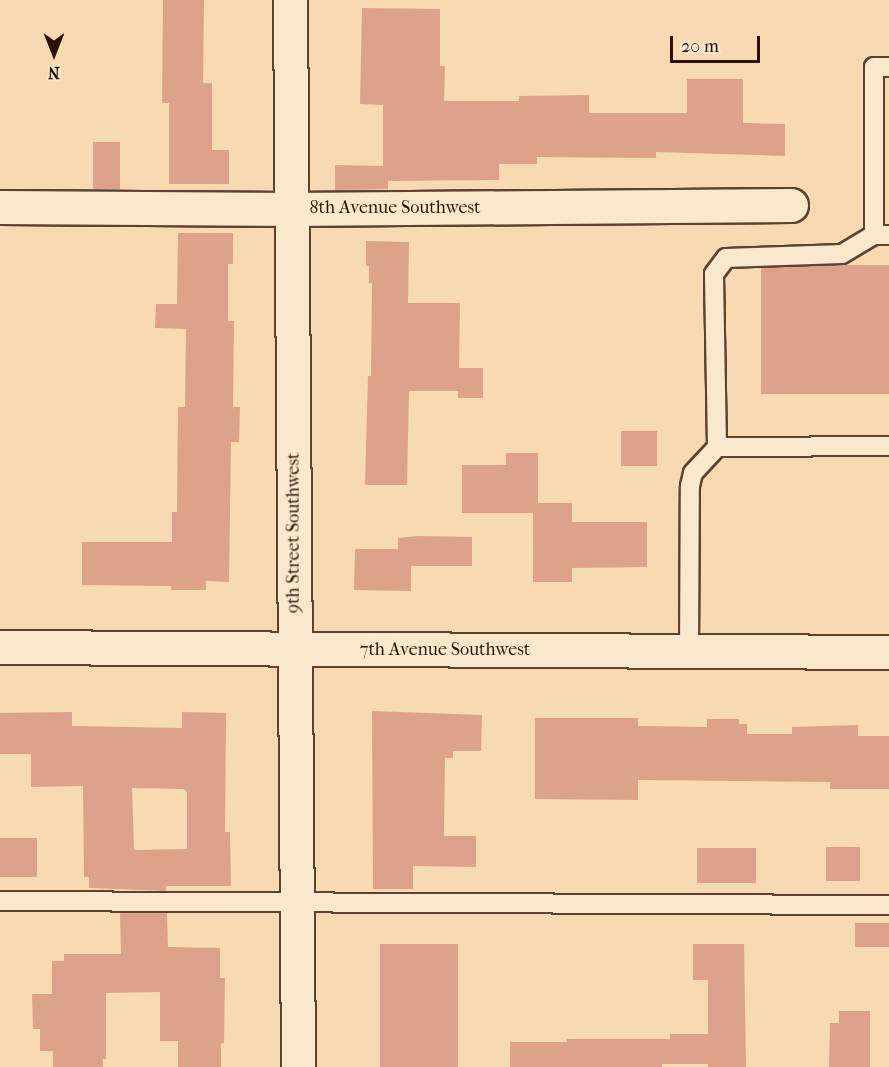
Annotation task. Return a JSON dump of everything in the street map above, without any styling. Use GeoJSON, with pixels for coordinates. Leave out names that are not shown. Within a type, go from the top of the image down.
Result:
{"type":"FeatureCollection","features":[{"type":"Feature","properties":{"kind":"street","name":"9th Street Southwest"},"geometry":{"type":"LineString","coordinates":[[290,0],[298,1067]]}},
{"type":"Feature","properties":{"kind":"street","name":"8th Avenue Southwest"},"geometry":{"type":"LineString","coordinates":[[0,207],[291,209],[791,205]]}},
{"type":"Feature","properties":{"kind":"street","name":"7th Avenue Southwest"},"geometry":{"type":"LineString","coordinates":[[0,647],[889,652]]}},
{"type":"Feature","properties":{"kind":"lane"},"geometry":{"type":"LineString","coordinates":[[689,651],[690,486],[693,473],[717,447],[714,274],[726,258],[733,256],[842,254],[882,235],[874,67],[889,67]]}},
{"type":"Feature","properties":{"kind":"lane"},"geometry":{"type":"LineString","coordinates":[[717,447],[889,446]]}},
{"type":"Feature","properties":{"kind":"lane"},"geometry":{"type":"LineString","coordinates":[[0,901],[889,905]]}},
{"type":"Feature","properties":{"kind":"building"},"geometry":{"type":"Polygon","coordinates":[[[163,0],[204,0],[203,83],[212,83],[212,150],[229,150],[229,184],[169,184],[169,103],[162,103],[163,0]]]}},
{"type":"Feature","properties":{"kind":"building"},"geometry":{"type":"Polygon","coordinates":[[[362,8],[440,9],[440,66],[445,66],[444,101],[519,101],[519,96],[589,95],[589,113],[687,113],[687,79],[743,79],[743,123],[785,124],[785,156],[656,152],[656,158],[537,157],[537,164],[499,164],[499,180],[388,181],[388,189],[335,190],[335,165],[383,166],[383,105],[360,104],[362,8]]]}},
{"type":"Feature","properties":{"kind":"building"},"geometry":{"type":"Polygon","coordinates":[[[93,142],[120,142],[120,189],[93,189],[93,142]]]}},
{"type":"Feature","properties":{"kind":"building"},"geometry":{"type":"Polygon","coordinates":[[[178,233],[233,233],[233,264],[228,264],[228,321],[234,321],[233,407],[240,407],[239,442],[231,442],[229,582],[206,581],[206,590],[171,590],[171,586],[82,585],[82,542],[172,542],[172,512],[177,512],[178,407],[185,407],[186,329],[155,328],[156,304],[177,304],[178,233]]]}},
{"type":"Feature","properties":{"kind":"building"},"geometry":{"type":"Polygon","coordinates":[[[366,241],[409,242],[408,303],[460,303],[459,368],[483,368],[483,398],[458,398],[458,391],[409,391],[407,485],[365,485],[368,376],[371,376],[372,283],[369,283],[369,266],[366,266],[366,241]]]}},
{"type":"Feature","properties":{"kind":"building"},"geometry":{"type":"Polygon","coordinates":[[[761,265],[889,265],[889,394],[761,394],[761,265]]]}},
{"type":"Feature","properties":{"kind":"building"},"geometry":{"type":"Polygon","coordinates":[[[621,431],[657,431],[657,466],[621,466],[621,431]]]}},
{"type":"Feature","properties":{"kind":"building"},"geometry":{"type":"Polygon","coordinates":[[[506,453],[538,453],[538,503],[572,503],[572,522],[647,522],[647,567],[572,568],[572,582],[533,582],[533,513],[462,513],[462,465],[506,465],[506,453]]]}},
{"type":"Feature","properties":{"kind":"building"},"geometry":{"type":"Polygon","coordinates":[[[472,537],[472,566],[411,566],[411,591],[354,590],[355,549],[398,549],[398,538],[472,537]]]}},
{"type":"Feature","properties":{"kind":"building"},"geometry":{"type":"Polygon","coordinates":[[[372,711],[482,715],[481,751],[453,751],[453,758],[445,758],[444,836],[476,836],[476,867],[413,866],[413,889],[373,889],[372,711]]]}},
{"type":"Feature","properties":{"kind":"building"},"geometry":{"type":"Polygon","coordinates":[[[72,712],[72,726],[182,728],[182,712],[226,713],[225,832],[230,832],[231,886],[166,886],[166,891],[89,888],[89,877],[84,877],[83,786],[31,787],[31,754],[0,754],[0,713],[72,712]],[[132,788],[134,850],[187,849],[187,793],[184,789],[132,788]]]}},
{"type":"Feature","properties":{"kind":"building"},"geometry":{"type":"Polygon","coordinates":[[[535,718],[638,718],[638,726],[707,727],[707,719],[739,719],[739,724],[747,724],[747,734],[792,734],[792,727],[858,725],[858,736],[889,736],[889,789],[830,789],[830,782],[638,780],[638,800],[535,799],[535,718]]]}},
{"type":"Feature","properties":{"kind":"building"},"geometry":{"type":"Polygon","coordinates":[[[0,838],[37,838],[37,877],[0,877],[0,838]]]}},
{"type":"Feature","properties":{"kind":"building"},"geometry":{"type":"Polygon","coordinates":[[[826,847],[860,847],[860,881],[826,881],[826,847]]]}},
{"type":"Feature","properties":{"kind":"building"},"geometry":{"type":"Polygon","coordinates":[[[697,848],[756,848],[756,883],[697,883],[697,848]]]}},
{"type":"Feature","properties":{"kind":"building"},"geometry":{"type":"Polygon","coordinates":[[[120,913],[167,913],[168,947],[220,948],[220,978],[225,978],[224,1043],[221,1043],[221,1067],[178,1067],[178,1041],[160,1041],[160,992],[106,993],[106,1059],[103,1059],[103,1067],[53,1067],[53,1051],[40,1051],[40,1029],[33,1029],[32,994],[52,994],[52,961],[64,961],[64,954],[121,954],[120,913]]]}},
{"type":"Feature","properties":{"kind":"building"},"geometry":{"type":"Polygon","coordinates":[[[855,923],[889,923],[889,947],[855,947],[855,923]]]}},
{"type":"Feature","properties":{"kind":"building"},"geometry":{"type":"Polygon","coordinates":[[[380,944],[458,944],[458,1067],[380,1067],[380,944]]]}},
{"type":"Feature","properties":{"kind":"building"},"geometry":{"type":"Polygon","coordinates":[[[693,944],[744,944],[746,1067],[662,1064],[662,1067],[510,1067],[510,1042],[567,1042],[567,1039],[670,1039],[670,1034],[708,1034],[708,980],[693,980],[693,944]]]}},
{"type":"Feature","properties":{"kind":"building"},"geometry":{"type":"Polygon","coordinates":[[[839,1011],[870,1011],[870,1067],[829,1067],[830,1023],[839,1023],[839,1011]]]}}]}
